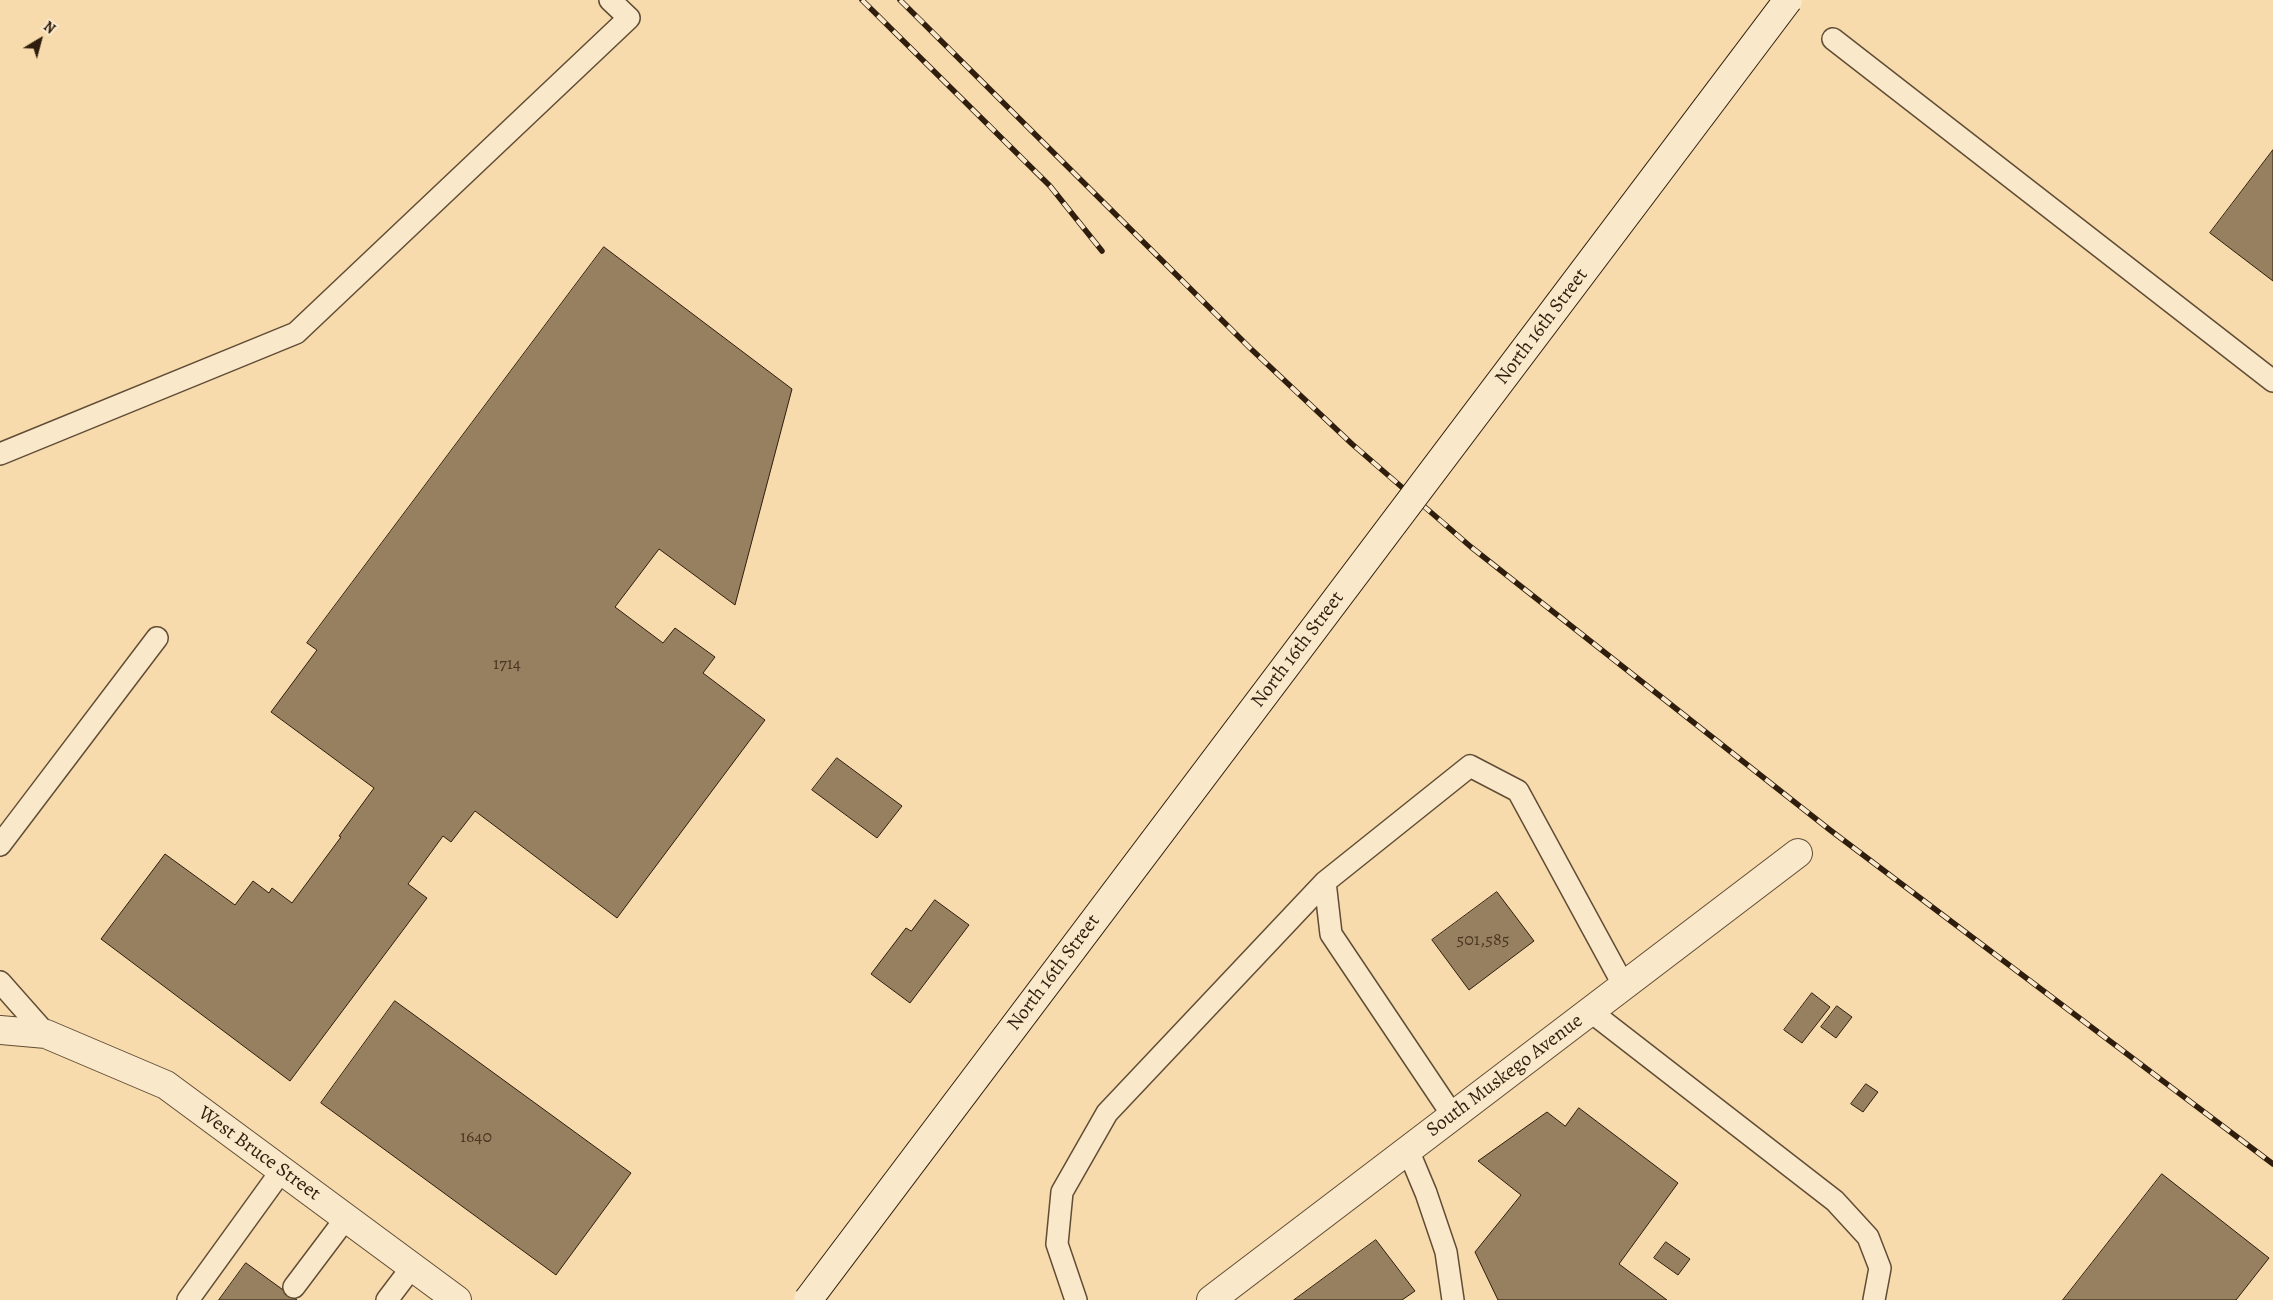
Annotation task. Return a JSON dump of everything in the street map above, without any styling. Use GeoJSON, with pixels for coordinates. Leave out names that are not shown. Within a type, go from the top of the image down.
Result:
{"type":"FeatureCollection","features":[{"type":"Feature","properties":{"kind":"main road","name":"North 16th Street"},"geometry":{"type":"LineString","coordinates":[[808,1300],[1788,0]]}},
{"type":"Feature","properties":{"kind":"main road","name":"South Muskego Avenue"},"geometry":{"type":"LineString","coordinates":[[1211,1300],[1798,853]]}},
{"type":"Feature","properties":{"kind":"main road","name":"West Bruce Street"},"geometry":{"type":"LineString","coordinates":[[0,1030],[46,1034],[166,1085],[457,1300]]}},
{"type":"Feature","properties":{"kind":"lane"},"geometry":{"type":"LineString","coordinates":[[0,454],[296,333],[629,18],[610,0]]}},
{"type":"Feature","properties":{"kind":"lane"},"geometry":{"type":"LineString","coordinates":[[1833,39],[2273,381]]}},
{"type":"Feature","properties":{"kind":"lane"},"geometry":{"type":"LineString","coordinates":[[0,845],[157,638]]}},
{"type":"Feature","properties":{"kind":"lane"},"geometry":{"type":"LineString","coordinates":[[1076,1300],[1057,1244],[1062,1192],[1108,1113],[1325,882],[1470,766],[1518,791],[1624,986]]}},
{"type":"Feature","properties":{"kind":"lane"},"geometry":{"type":"LineString","coordinates":[[1325,882],[1331,934],[1452,1116]]}},
{"type":"Feature","properties":{"kind":"lane"},"geometry":{"type":"LineString","coordinates":[[0,982],[46,1034]]}},
{"type":"Feature","properties":{"kind":"lane"},"geometry":{"type":"LineString","coordinates":[[1590,1011],[1835,1202],[1868,1237],[1880,1268],[1874,1300]]}},
{"type":"Feature","properties":{"kind":"lane"},"geometry":{"type":"LineString","coordinates":[[1408,1150],[1426,1193],[1446,1252],[1454,1300]]}},
{"type":"Feature","properties":{"kind":"lane"},"geometry":{"type":"LineString","coordinates":[[188,1300],[282,1170]]}},
{"type":"Feature","properties":{"kind":"lane"},"geometry":{"type":"LineString","coordinates":[[294,1288],[346,1218]]}},
{"type":"Feature","properties":{"kind":"lane"},"geometry":{"type":"LineString","coordinates":[[387,1300],[412,1266]]}},
{"type":"Feature","properties":{"kind":"building"},"geometry":{"type":"Polygon","coordinates":[[[2273,150],[2273,281],[2210,233],[2273,150]]]}},
{"type":"Feature","properties":{"kind":"building"},"geometry":{"type":"Polygon","coordinates":[[[604,247],[792,389],[735,605],[659,549],[615,607],[663,643],[675,628],[715,657],[703,673],[765,720],[617,918],[475,811],[451,842],[443,836],[408,884],[427,898],[290,1081],[101,939],[165,854],[235,905],[253,881],[269,893],[272,888],[292,903],[341,837],[339,836],[374,788],[271,712],[317,650],[307,643],[604,247]]]}},
{"type":"Feature","properties":{"kind":"building"},"geometry":{"type":"Polygon","coordinates":[[[837,758],[902,806],[877,838],[812,790],[837,758]]]}},
{"type":"Feature","properties":{"kind":"building"},"geometry":{"type":"Polygon","coordinates":[[[1497,892],[1534,941],[1469,990],[1432,940],[1497,892]]]}},
{"type":"Feature","properties":{"kind":"building"},"geometry":{"type":"Polygon","coordinates":[[[935,900],[969,925],[910,1003],[871,974],[906,928],[911,931],[935,900]]]}},
{"type":"Feature","properties":{"kind":"building"},"geometry":{"type":"Polygon","coordinates":[[[1812,993],[1830,1007],[1802,1043],[1784,1030],[1812,993]]]}},
{"type":"Feature","properties":{"kind":"building"},"geometry":{"type":"Polygon","coordinates":[[[395,1001],[631,1173],[556,1275],[321,1103],[395,1001]]]}},
{"type":"Feature","properties":{"kind":"building"},"geometry":{"type":"Polygon","coordinates":[[[1837,1006],[1852,1017],[1836,1038],[1821,1027],[1837,1006]]]}},
{"type":"Feature","properties":{"kind":"building"},"geometry":{"type":"Polygon","coordinates":[[[1866,1084],[1878,1092],[1863,1112],[1851,1104],[1866,1084]]]}},
{"type":"Feature","properties":{"kind":"building"},"geometry":{"type":"Polygon","coordinates":[[[1579,1108],[1678,1183],[1619,1264],[1667,1300],[1498,1300],[1475,1252],[1521,1195],[1478,1161],[1547,1112],[1565,1126],[1579,1108]]]}},
{"type":"Feature","properties":{"kind":"building"},"geometry":{"type":"Polygon","coordinates":[[[2162,1174],[2269,1258],[2236,1300],[2063,1300],[2162,1174]]]}},
{"type":"Feature","properties":{"kind":"building"},"geometry":{"type":"Polygon","coordinates":[[[1376,1240],[1415,1291],[1402,1300],[1294,1300],[1376,1240]]]}},
{"type":"Feature","properties":{"kind":"building"},"geometry":{"type":"Polygon","coordinates":[[[1666,1242],[1690,1259],[1678,1275],[1654,1258],[1666,1242]]]}},
{"type":"Feature","properties":{"kind":"building"},"geometry":{"type":"Polygon","coordinates":[[[246,1263],[297,1300],[219,1300],[246,1263]]]}},
{"type":"Feature","properties":{"kind":"railway"},"geometry":{"type":"LineString","coordinates":[[862,0],[1050,186],[1102,251]]}},
{"type":"Feature","properties":{"kind":"railway"},"geometry":{"type":"LineString","coordinates":[[900,0],[1250,348],[1352,444],[1471,547],[1830,830],[2273,1164]]}}]}
